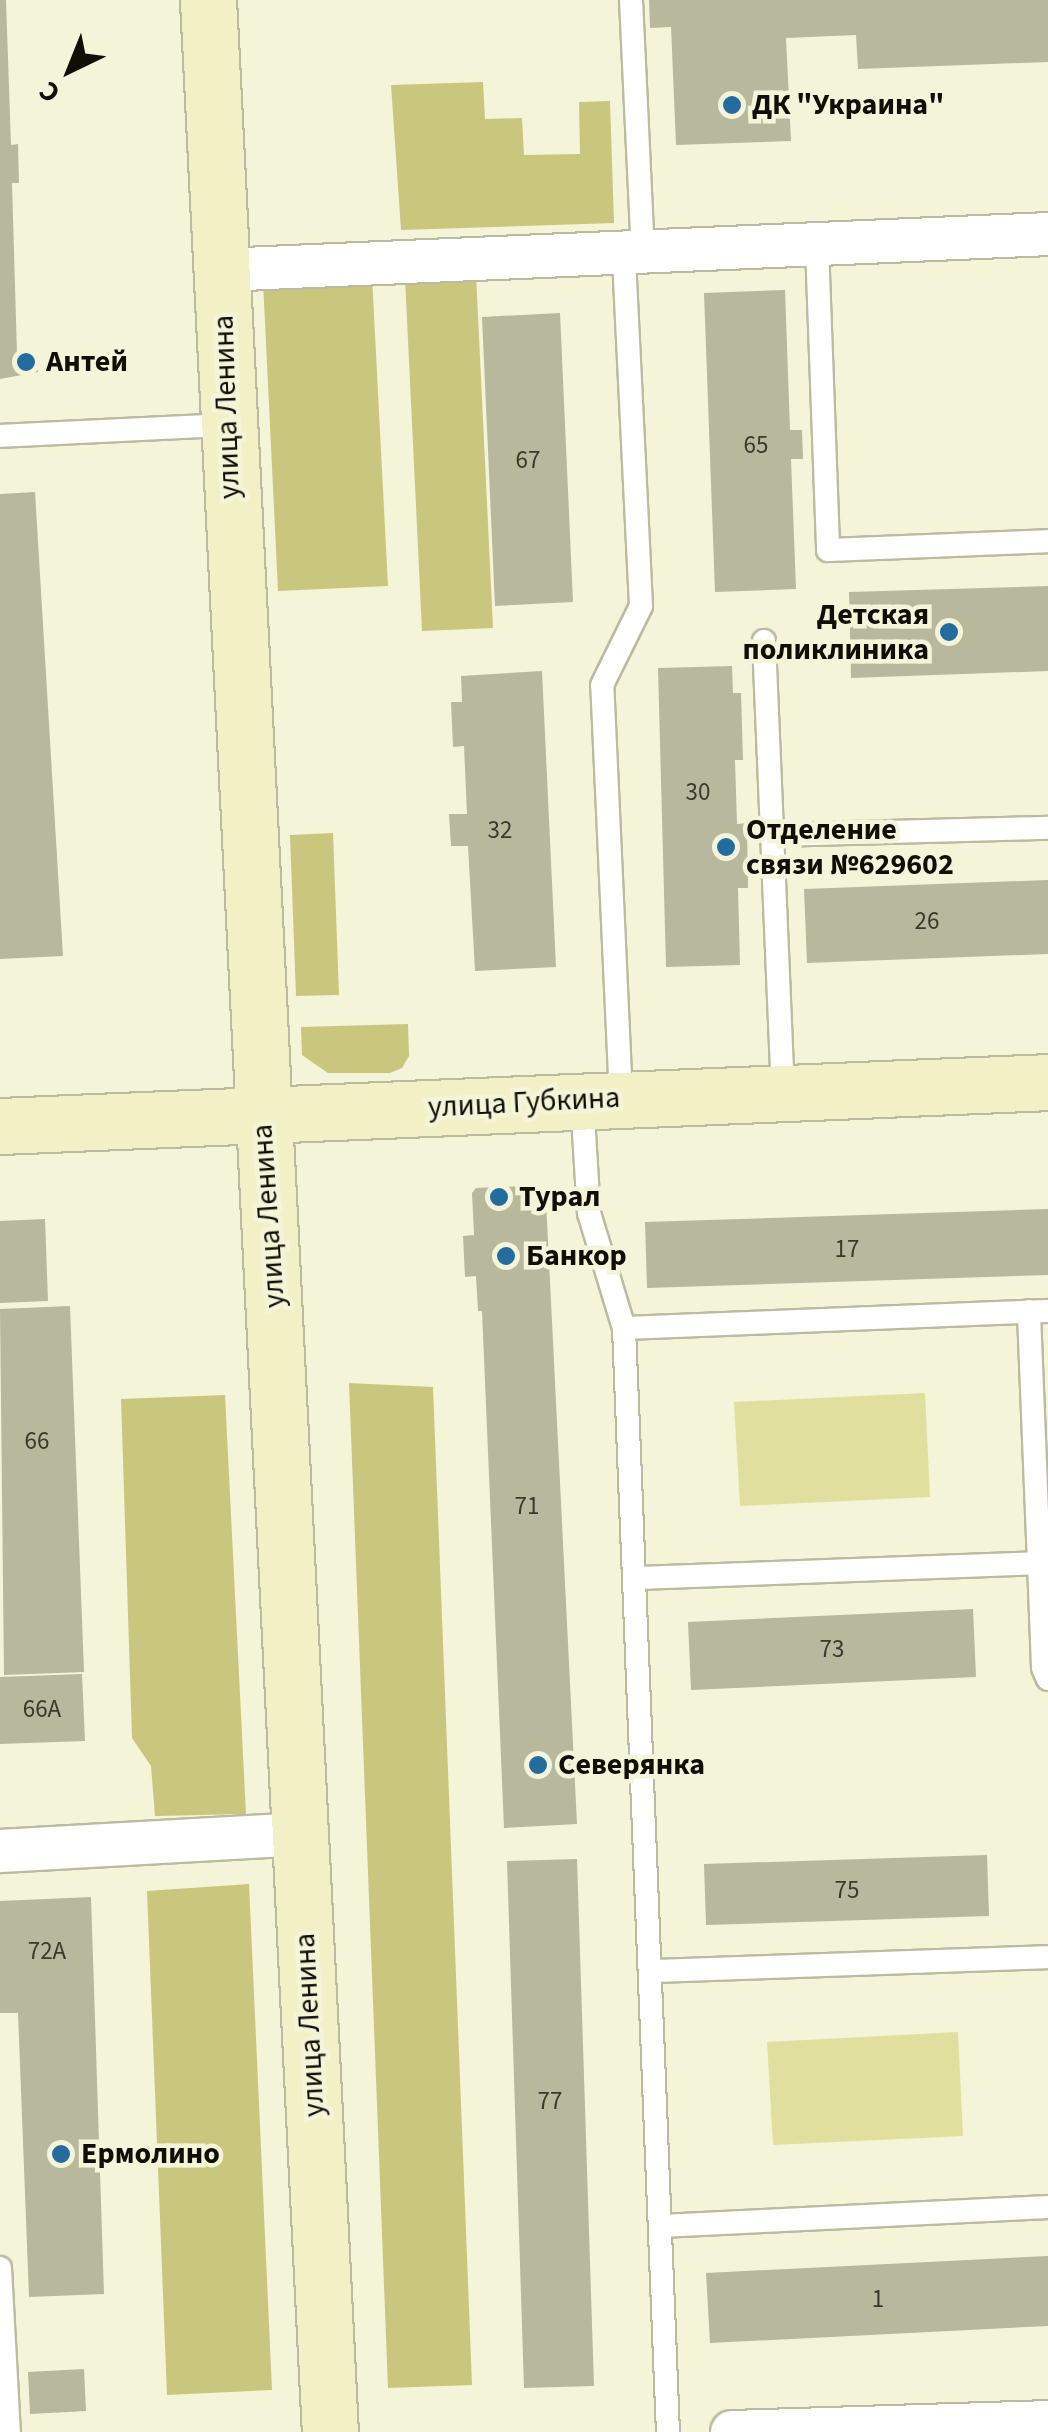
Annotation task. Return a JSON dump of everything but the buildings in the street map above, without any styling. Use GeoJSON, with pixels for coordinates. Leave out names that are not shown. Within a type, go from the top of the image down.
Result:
{"type":"FeatureCollection","features":[{"type":"Feature","properties":{"kind":"main road","name":"улица Ленина"},"geometry":{"type":"LineString","coordinates":[[208,0],[330,2432]]}},
{"type":"Feature","properties":{"kind":"main road","name":"улица Губкина"},"geometry":{"type":"LineString","coordinates":[[0,1126],[1048,1082]]}},
{"type":"Feature","properties":{"kind":"street"},"geometry":{"type":"LineString","coordinates":[[221,270],[1048,234]]}},
{"type":"Feature","properties":{"kind":"street"},"geometry":{"type":"LineString","coordinates":[[0,1850],[300,1834]]}},
{"type":"Feature","properties":{"kind":"street"},"geometry":{"type":"LineString","coordinates":[[732,2432],[1048,2422]]}},
{"type":"Feature","properties":{"kind":"lane"},"geometry":{"type":"LineString","coordinates":[[631,0],[641,606],[602,686],[601,1099],[589,1212],[624,1328],[668,2432]]}},
{"type":"Feature","properties":{"kind":"lane"},"geometry":{"type":"LineString","coordinates":[[817,246],[828,550],[1048,540]]}},
{"type":"Feature","properties":{"kind":"lane"},"geometry":{"type":"LineString","coordinates":[[0,436],[227,425]]}},
{"type":"Feature","properties":{"kind":"lane"},"geometry":{"type":"LineString","coordinates":[[764,641],[783,1092]]}},
{"type":"Feature","properties":{"kind":"lane"},"geometry":{"type":"LineString","coordinates":[[775,835],[1048,828]]}},
{"type":"Feature","properties":{"kind":"lane"},"geometry":{"type":"LineString","coordinates":[[624,1328],[1038,1311],[1038,1563],[1043,1668],[1048,1679]]}},
{"type":"Feature","properties":{"kind":"lane"},"geometry":{"type":"LineString","coordinates":[[636,1578],[1038,1563]]}},
{"type":"Feature","properties":{"kind":"lane"},"geometry":{"type":"LineString","coordinates":[[652,1971],[1048,1958]]}},
{"type":"Feature","properties":{"kind":"lane"},"geometry":{"type":"LineString","coordinates":[[662,2226],[1048,2207]]}},
{"type":"Feature","properties":{"kind":"lane"},"geometry":{"type":"LineString","coordinates":[[0,2268],[9,2432]]}},
{"type":"Feature","properties":{"kind":"shaded area"},"geometry":{"type":"Polygon","coordinates":[[[483,82],[485,119],[522,118],[524,155],[580,154],[579,102],[610,101],[614,223],[401,230],[391,85],[483,82]]]}},
{"type":"Feature","properties":{"kind":"shaded area"},"geometry":{"type":"Polygon","coordinates":[[[476,274],[493,628],[422,631],[405,278],[476,274]]]}},
{"type":"Feature","properties":{"kind":"shaded area"},"geometry":{"type":"Polygon","coordinates":[[[372,276],[388,586],[278,591],[263,281],[372,276]]]}},
{"type":"Feature","properties":{"kind":"shaded area"},"geometry":{"type":"Polygon","coordinates":[[[333,833],[339,995],[296,996],[290,835],[333,833]]]}},
{"type":"Feature","properties":{"kind":"shaded area"},"geometry":{"type":"Polygon","coordinates":[[[408,1024],[409,1056],[402,1068],[390,1073],[328,1073],[302,1055],[301,1027],[408,1024]]]}},
{"type":"Feature","properties":{"kind":"shaded area"},"geometry":{"type":"Polygon","coordinates":[[[349,1383],[433,1387],[472,2385],[388,2388],[349,1383]]]}},
{"type":"Feature","properties":{"kind":"shaded area"},"geometry":{"type":"Polygon","coordinates":[[[925,1393],[930,1497],[740,1506],[734,1402],[925,1393]]]}},
{"type":"Feature","properties":{"kind":"shaded area"},"geometry":{"type":"Polygon","coordinates":[[[225,1395],[246,1814],[155,1816],[151,1766],[132,1738],[121,1399],[225,1395]]]}},
{"type":"Feature","properties":{"kind":"shaded area"},"geometry":{"type":"Polygon","coordinates":[[[249,1884],[272,2390],[167,2395],[147,1891],[249,1884]]]}},
{"type":"Feature","properties":{"kind":"shaded area"},"geometry":{"type":"Polygon","coordinates":[[[958,2032],[963,2136],[773,2145],[767,2042],[958,2032]]]}},
{"type":"Feature","properties":{"kind":"place","name":"ДК \"Украина\""},"geometry":{"type":"Point","coordinates":[732,105]}},
{"type":"Feature","properties":{"kind":"place","name":"Антей"},"geometry":{"type":"Point","coordinates":[26,362]}},
{"type":"Feature","properties":{"kind":"place","name":"Детская поликлиника"},"geometry":{"type":"Point","coordinates":[949,632]}},
{"type":"Feature","properties":{"kind":"place","name":"Отделение связи №629602"},"geometry":{"type":"Point","coordinates":[726,847]}},
{"type":"Feature","properties":{"kind":"place","name":"Турал"},"geometry":{"type":"Point","coordinates":[499,1197]}},
{"type":"Feature","properties":{"kind":"place","name":"Банкор"},"geometry":{"type":"Point","coordinates":[506,1256]}},
{"type":"Feature","properties":{"kind":"place","name":"Северянка"},"geometry":{"type":"Point","coordinates":[538,1765]}},
{"type":"Feature","properties":{"kind":"place","name":"Ермолино"},"geometry":{"type":"Point","coordinates":[61,2154]}}]}
